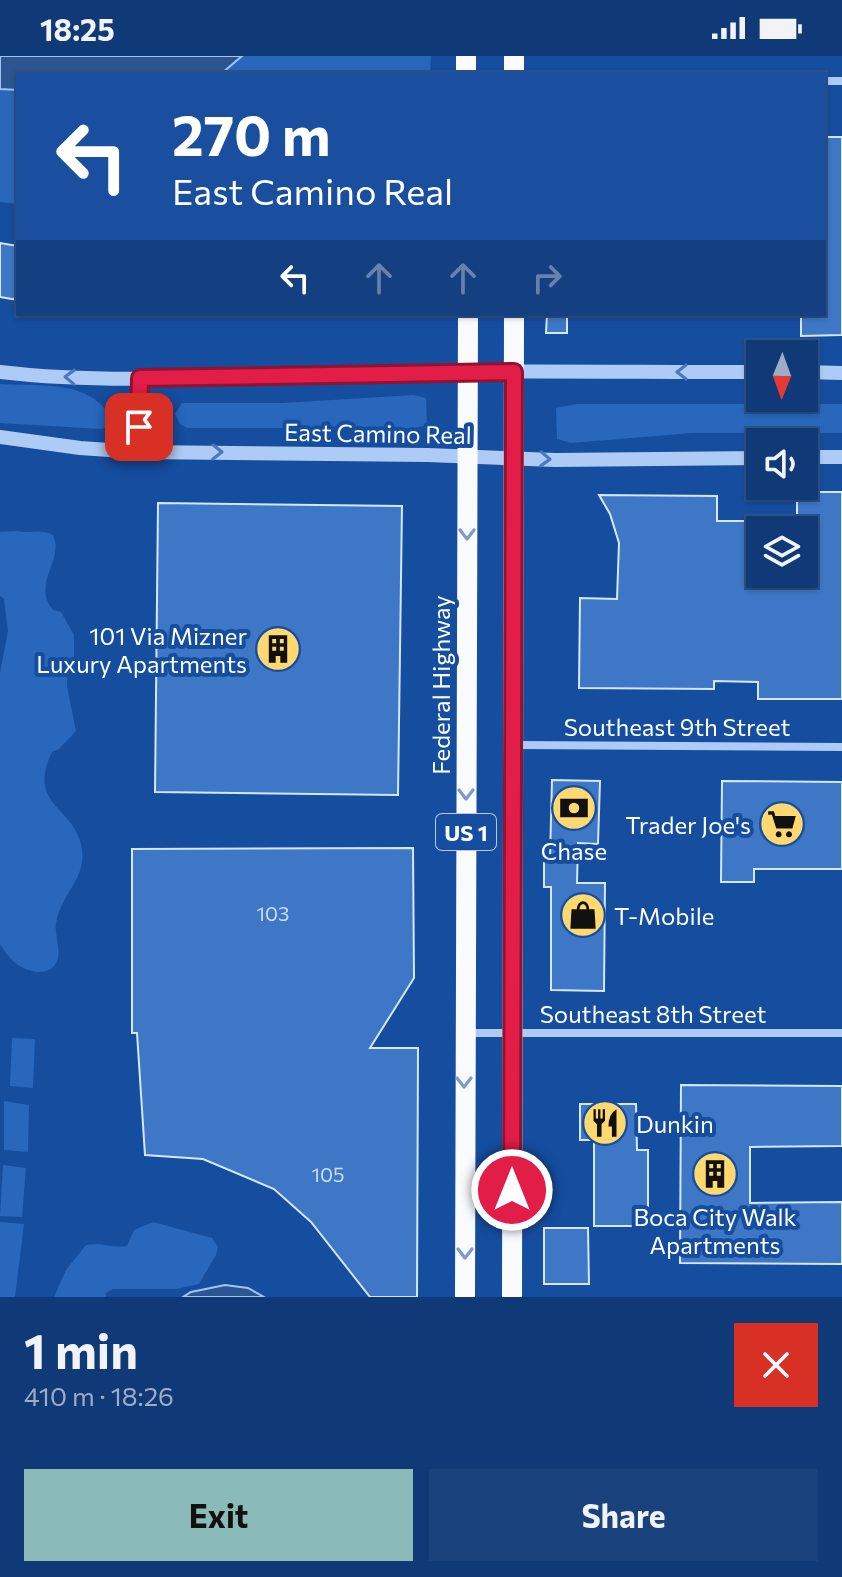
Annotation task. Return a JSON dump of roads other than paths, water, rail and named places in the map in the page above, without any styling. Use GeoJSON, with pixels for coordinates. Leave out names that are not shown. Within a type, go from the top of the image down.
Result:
{"type":"FeatureCollection","features":[{"type":"Feature","properties":{"kind":"main road","name":"Federal Highway"},"geometry":{"type":"LineString","coordinates":[[465,1297],[468,316]]}},
{"type":"Feature","properties":{"kind":"main road","name":"US 1"},"geometry":{"type":"LineString","coordinates":[[512,1297],[514,316]]}},
{"type":"Feature","properties":{"kind":"street"},"geometry":{"type":"LineString","coordinates":[[0,372],[140,378],[467,371],[746,372]]}},
{"type":"Feature","properties":{"kind":"street"},"geometry":{"type":"LineString","coordinates":[[818,372],[842,373]]}},
{"type":"Feature","properties":{"kind":"street"},"geometry":{"type":"LineString","coordinates":[[139,452],[140,378]]}},
{"type":"Feature","properties":{"kind":"street","name":"East Camino Real"},"geometry":{"type":"LineString","coordinates":[[0,437],[139,452],[746,458]]}},
{"type":"Feature","properties":{"kind":"street"},"geometry":{"type":"LineString","coordinates":[[818,457],[842,457]]}},
{"type":"Feature","properties":{"kind":"street","name":"Southeast 9th Street"},"geometry":{"type":"LineString","coordinates":[[513,745],[842,747]]}},
{"type":"Feature","properties":{"kind":"street","name":"Southeast 8th Street"},"geometry":{"type":"LineString","coordinates":[[464,1033],[842,1033]]}},
{"type":"Feature","properties":{"kind":"place","name":"101 Via Mizner Luxury Apartments"},"geometry":{"type":"Point","coordinates":[278,649]}},
{"type":"Feature","properties":{"kind":"place","name":"Chase"},"geometry":{"type":"Point","coordinates":[574,808]}},
{"type":"Feature","properties":{"kind":"place","name":"Trader Joe's"},"geometry":{"type":"Point","coordinates":[782,824]}},
{"type":"Feature","properties":{"kind":"place","name":"T-Mobile"},"geometry":{"type":"Point","coordinates":[583,915]}},
{"type":"Feature","properties":{"kind":"place","name":"Dunkin"},"geometry":{"type":"Point","coordinates":[605,1123]}},
{"type":"Feature","properties":{"kind":"place","name":"Boca City Walk Apartments"},"geometry":{"type":"Point","coordinates":[715,1174]}}]}
